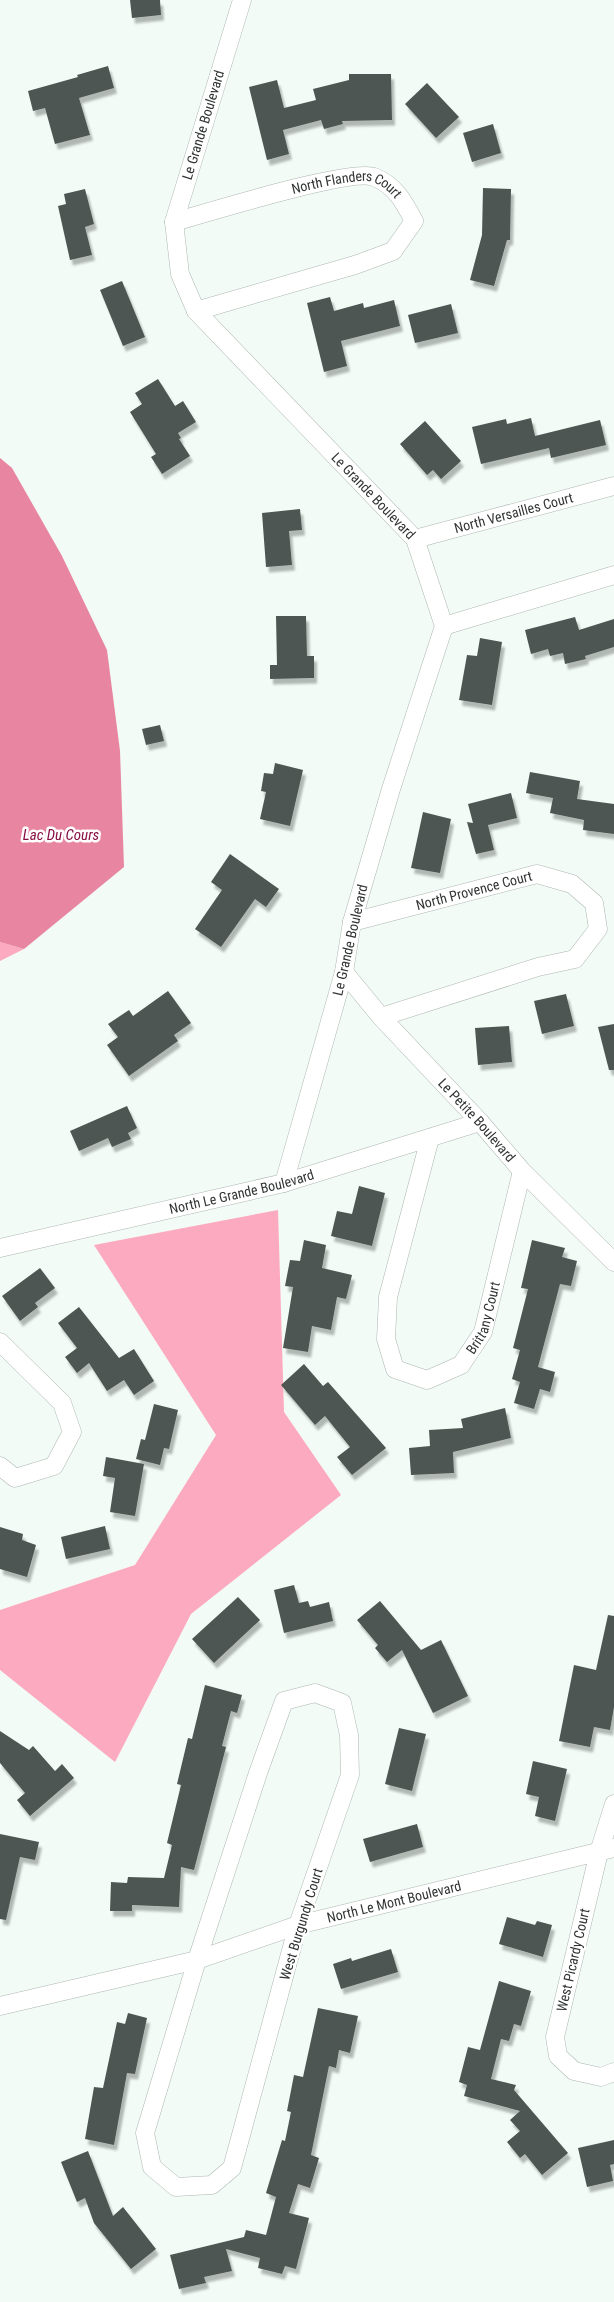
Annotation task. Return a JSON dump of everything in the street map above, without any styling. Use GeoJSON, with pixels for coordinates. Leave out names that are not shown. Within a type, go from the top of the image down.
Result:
{"type":"FeatureCollection","features":[{"type":"Feature","properties":{"kind":"street","name":"Le Grande Boulevard"},"geometry":{"type":"LineString","coordinates":[[242,0],[174,222],[180,274],[196,311],[415,539],[444,626],[391,789],[352,922],[344,972],[284,1183]]}},
{"type":"Feature","properties":{"kind":"street","name":"North Flanders Court"},"geometry":{"type":"LineString","coordinates":[[174,222],[336,178],[373,176],[398,192],[414,220],[393,251],[355,265],[196,311]]}},
{"type":"Feature","properties":{"kind":"street","name":"North Versailles Court"},"geometry":{"type":"LineString","coordinates":[[415,539],[614,486]]}},
{"type":"Feature","properties":{"kind":"street"},"geometry":{"type":"LineString","coordinates":[[444,626],[614,575]]}},
{"type":"Feature","properties":{"kind":"street","name":"North Provence Court"},"geometry":{"type":"LineString","coordinates":[[352,922],[537,874],[572,884],[594,902],[598,929],[575,959],[538,968],[381,1017]]}},
{"type":"Feature","properties":{"kind":"street","name":"Le Petite Boulevard"},"geometry":{"type":"LineString","coordinates":[[344,972],[381,1017],[480,1122],[522,1171],[614,1262]]}},
{"type":"Feature","properties":{"kind":"street","name":"North Le Grande Boulevard"},"geometry":{"type":"LineString","coordinates":[[0,1248],[284,1183],[480,1122]]}},
{"type":"Feature","properties":{"kind":"street","name":"Brittany Court"},"geometry":{"type":"LineString","coordinates":[[430,1138],[388,1297],[386,1339],[395,1369],[427,1380],[461,1365],[483,1332],[522,1171]]}},
{"type":"Feature","properties":{"kind":"street"},"geometry":{"type":"LineString","coordinates":[[0,1342],[62,1403],[72,1432],[54,1466],[15,1478],[0,1466]]}},
{"type":"Feature","properties":{"kind":"street","name":"West Burgundy Court"},"geometry":{"type":"LineString","coordinates":[[315,1693],[342,1703],[349,1735],[350,1775],[298,1925],[232,2168],[212,2185],[176,2187],[152,2167],[144,2133],[198,1960],[258,1773],[284,1701],[315,1693]]}},
{"type":"Feature","properties":{"kind":"street","name":"West Picardy Court"},"geometry":{"type":"LineString","coordinates":[[614,1804],[606,1850],[555,2037],[558,2056],[574,2071],[601,2077],[614,2072]]}},
{"type":"Feature","properties":{"kind":"street","name":"North Le Mont Boulevard"},"geometry":{"type":"LineString","coordinates":[[0,2006],[198,1960],[298,1925],[606,1850]]}},
{"type":"Feature","properties":{"kind":"shaded area"},"geometry":{"type":"Polygon","coordinates":[[[0,942],[24,949],[0,961],[0,942]]]}},
{"type":"Feature","properties":{"kind":"shaded area"},"geometry":{"type":"Polygon","coordinates":[[[278,1210],[284,1412],[341,1495],[191,1614],[115,1762],[0,1670],[0,1610],[135,1565],[216,1435],[94,1245],[278,1210]]]}},
{"type":"Feature","properties":{"kind":"water","name":"Lac Du Cours"},"geometry":{"type":"Polygon","coordinates":[[[0,458],[12,468],[62,556],[107,650],[120,751],[124,867],[24,949],[0,942],[0,458]]]}},
{"type":"Feature","properties":{"kind":"building"},"geometry":{"type":"Polygon","coordinates":[[[130,0],[160,0],[161,15],[132,18],[130,0]]]}},
{"type":"Feature","properties":{"kind":"building"},"geometry":{"type":"Polygon","coordinates":[[[108,66],[114,88],[79,98],[90,135],[55,144],[45,108],[33,111],[28,91],[78,77],[77,75],[108,66]]]}},
{"type":"Feature","properties":{"kind":"building"},"geometry":{"type":"Polygon","coordinates":[[[349,74],[391,74],[392,120],[342,121],[343,124],[324,129],[321,120],[283,130],[289,154],[267,160],[249,87],[277,80],[284,108],[316,100],[313,89],[349,80],[349,74]]]}},
{"type":"Feature","properties":{"kind":"building"},"geometry":{"type":"Polygon","coordinates":[[[427,83],[459,117],[436,138],[405,104],[427,83]]]}},
{"type":"Feature","properties":{"kind":"building"},"geometry":{"type":"Polygon","coordinates":[[[493,124],[501,153],[472,162],[463,133],[493,124]]]}},
{"type":"Feature","properties":{"kind":"building"},"geometry":{"type":"Polygon","coordinates":[[[483,188],[511,189],[510,240],[507,240],[494,286],[470,280],[482,235],[483,188]]]}},
{"type":"Feature","properties":{"kind":"building"},"geometry":{"type":"Polygon","coordinates":[[[85,189],[94,224],[85,227],[92,255],[70,260],[58,206],[66,204],[64,194],[85,189]]]}},
{"type":"Feature","properties":{"kind":"building"},"geometry":{"type":"Polygon","coordinates":[[[122,281],[145,337],[123,346],[100,290],[122,281]]]}},
{"type":"Feature","properties":{"kind":"building"},"geometry":{"type":"Polygon","coordinates":[[[330,297],[334,311],[363,303],[364,308],[394,300],[400,326],[341,341],[347,366],[324,372],[307,303],[330,297]]]}},
{"type":"Feature","properties":{"kind":"building"},"geometry":{"type":"Polygon","coordinates":[[[451,304],[458,333],[415,343],[408,315],[451,304]]]}},
{"type":"Feature","properties":{"kind":"building"},"geometry":{"type":"Polygon","coordinates":[[[158,379],[175,406],[183,401],[196,422],[178,433],[181,438],[179,439],[190,456],[162,474],[151,457],[156,454],[130,412],[142,404],[135,393],[158,379]]]}},
{"type":"Feature","properties":{"kind":"building"},"geometry":{"type":"Polygon","coordinates":[[[531,418],[535,436],[600,420],[606,445],[551,458],[549,448],[481,464],[472,427],[506,419],[507,424],[531,418]]]}},
{"type":"Feature","properties":{"kind":"building"},"geometry":{"type":"Polygon","coordinates":[[[425,421],[461,461],[441,479],[433,470],[427,475],[400,444],[425,421]]]}},
{"type":"Feature","properties":{"kind":"building"},"geometry":{"type":"Polygon","coordinates":[[[300,509],[302,530],[289,531],[292,565],[266,567],[262,513],[300,509]]]}},
{"type":"Feature","properties":{"kind":"building"},"geometry":{"type":"Polygon","coordinates":[[[276,616],[306,616],[307,656],[314,656],[314,678],[270,679],[270,665],[277,665],[276,616]]]}},
{"type":"Feature","properties":{"kind":"building"},"geometry":{"type":"Polygon","coordinates":[[[575,617],[579,630],[614,619],[614,647],[585,656],[586,659],[565,664],[563,653],[550,656],[548,649],[531,654],[525,630],[575,617]]]}},
{"type":"Feature","properties":{"kind":"building"},"geometry":{"type":"Polygon","coordinates":[[[480,638],[502,642],[492,705],[459,700],[467,655],[477,656],[480,638]]]}},
{"type":"Feature","properties":{"kind":"building"},"geometry":{"type":"Polygon","coordinates":[[[160,725],[164,741],[146,745],[142,729],[160,725]]]}},
{"type":"Feature","properties":{"kind":"building"},"geometry":{"type":"Polygon","coordinates":[[[275,763],[303,770],[290,826],[260,819],[266,792],[261,791],[264,773],[273,774],[275,763]]]}},
{"type":"Feature","properties":{"kind":"building"},"geometry":{"type":"Polygon","coordinates":[[[530,772],[580,781],[577,799],[614,804],[614,834],[583,830],[584,820],[550,813],[553,798],[526,793],[530,772]]]}},
{"type":"Feature","properties":{"kind":"building"},"geometry":{"type":"Polygon","coordinates":[[[511,793],[517,818],[488,825],[494,850],[476,854],[467,822],[473,823],[468,804],[511,793]]]}},
{"type":"Feature","properties":{"kind":"building"},"geometry":{"type":"Polygon","coordinates":[[[423,812],[451,819],[440,873],[411,868],[423,812]]]}},
{"type":"Feature","properties":{"kind":"building"},"geometry":{"type":"Polygon","coordinates":[[[230,854],[279,889],[266,907],[255,899],[221,947],[195,929],[222,890],[211,882],[230,854]]]}},
{"type":"Feature","properties":{"kind":"building"},"geometry":{"type":"Polygon","coordinates":[[[168,991],[191,1023],[174,1035],[178,1041],[129,1076],[107,1045],[118,1037],[108,1024],[129,1010],[133,1016],[168,991]]]}},
{"type":"Feature","properties":{"kind":"building"},"geometry":{"type":"Polygon","coordinates":[[[566,994],[574,1026],[542,1034],[534,1001],[566,994]]]}},
{"type":"Feature","properties":{"kind":"building"},"geometry":{"type":"Polygon","coordinates":[[[614,1024],[614,1070],[609,1070],[598,1027],[614,1024]]]}},
{"type":"Feature","properties":{"kind":"building"},"geometry":{"type":"Polygon","coordinates":[[[509,1026],[512,1062],[478,1065],[475,1028],[509,1026]]]}},
{"type":"Feature","properties":{"kind":"building"},"geometry":{"type":"Polygon","coordinates":[[[127,1106],[137,1128],[128,1133],[131,1139],[112,1147],[108,1138],[79,1151],[70,1131],[127,1106]]]}},
{"type":"Feature","properties":{"kind":"building"},"geometry":{"type":"Polygon","coordinates":[[[359,1186],[385,1193],[372,1246],[331,1236],[337,1211],[352,1214],[359,1186]]]}},
{"type":"Feature","properties":{"kind":"building"},"geometry":{"type":"Polygon","coordinates":[[[304,1240],[326,1245],[322,1268],[352,1275],[346,1299],[337,1297],[331,1330],[312,1326],[308,1352],[283,1348],[293,1287],[285,1286],[290,1260],[300,1261],[304,1240]]]}},
{"type":"Feature","properties":{"kind":"building"},"geometry":{"type":"Polygon","coordinates":[[[532,1240],[565,1248],[562,1257],[577,1261],[571,1286],[560,1284],[538,1367],[555,1372],[550,1392],[540,1389],[534,1409],[514,1403],[520,1382],[512,1379],[520,1350],[513,1348],[528,1289],[521,1288],[532,1240]]]}},
{"type":"Feature","properties":{"kind":"building"},"geometry":{"type":"Polygon","coordinates":[[[40,1268],[55,1288],[35,1303],[38,1307],[20,1321],[2,1296],[40,1268]]]}},
{"type":"Feature","properties":{"kind":"building"},"geometry":{"type":"Polygon","coordinates":[[[79,1307],[119,1358],[134,1349],[154,1381],[134,1395],[124,1380],[107,1391],[89,1363],[77,1373],[65,1357],[77,1348],[58,1323],[79,1307]]]}},
{"type":"Feature","properties":{"kind":"building"},"geometry":{"type":"Polygon","coordinates":[[[304,1364],[323,1386],[328,1382],[386,1448],[352,1475],[337,1457],[350,1447],[325,1416],[315,1425],[281,1385],[304,1364]]]}},
{"type":"Feature","properties":{"kind":"building"},"geometry":{"type":"Polygon","coordinates":[[[154,1404],[178,1410],[169,1449],[164,1448],[160,1465],[136,1459],[141,1439],[145,1440],[154,1404]]]}},
{"type":"Feature","properties":{"kind":"building"},"geometry":{"type":"Polygon","coordinates":[[[505,1408],[511,1438],[453,1452],[454,1473],[411,1475],[409,1448],[430,1446],[429,1430],[463,1428],[461,1419],[505,1408]]]}},
{"type":"Feature","properties":{"kind":"building"},"geometry":{"type":"Polygon","coordinates":[[[106,1457],[144,1464],[135,1516],[110,1512],[115,1478],[103,1476],[106,1457]]]}},
{"type":"Feature","properties":{"kind":"building"},"geometry":{"type":"Polygon","coordinates":[[[105,1526],[110,1549],[66,1559],[61,1537],[105,1526]]]}},
{"type":"Feature","properties":{"kind":"building"},"geometry":{"type":"Polygon","coordinates":[[[0,1527],[23,1534],[22,1540],[36,1545],[27,1577],[0,1569],[0,1527]]]}},
{"type":"Feature","properties":{"kind":"building"},"geometry":{"type":"Polygon","coordinates":[[[294,1585],[299,1603],[308,1601],[310,1607],[329,1602],[333,1621],[284,1633],[274,1590],[294,1585]]]}},
{"type":"Feature","properties":{"kind":"building"},"geometry":{"type":"Polygon","coordinates":[[[238,1597],[260,1620],[214,1663],[192,1639],[238,1597]]]}},
{"type":"Feature","properties":{"kind":"building"},"geometry":{"type":"Polygon","coordinates":[[[380,1601],[421,1650],[441,1640],[468,1696],[433,1713],[402,1650],[387,1662],[375,1648],[378,1645],[357,1620],[380,1601]]]}},
{"type":"Feature","properties":{"kind":"building"},"geometry":{"type":"Polygon","coordinates":[[[608,1615],[614,1616],[614,1707],[610,1730],[594,1727],[590,1747],[559,1741],[574,1665],[596,1670],[608,1615]]]}},
{"type":"Feature","properties":{"kind":"building"},"geometry":{"type":"Polygon","coordinates":[[[205,1685],[242,1695],[237,1713],[231,1711],[222,1746],[226,1747],[194,1870],[181,1867],[179,1907],[132,1905],[132,1911],[110,1911],[111,1882],[127,1883],[128,1877],[164,1878],[172,1845],[167,1843],[181,1785],[177,1784],[188,1738],[192,1739],[205,1685]]]}},
{"type":"Feature","properties":{"kind":"building"},"geometry":{"type":"Polygon","coordinates":[[[399,1728],[426,1734],[412,1791],[385,1784],[399,1728]]]}},
{"type":"Feature","properties":{"kind":"building"},"geometry":{"type":"Polygon","coordinates":[[[0,1731],[29,1750],[33,1746],[55,1771],[62,1764],[74,1778],[30,1816],[17,1800],[25,1793],[0,1763],[0,1731]]]}},
{"type":"Feature","properties":{"kind":"building"},"geometry":{"type":"Polygon","coordinates":[[[533,1761],[567,1769],[555,1821],[535,1816],[539,1797],[526,1794],[533,1761]]]}},
{"type":"Feature","properties":{"kind":"building"},"geometry":{"type":"Polygon","coordinates":[[[417,1824],[423,1847],[370,1862],[363,1839],[417,1824]]]}},
{"type":"Feature","properties":{"kind":"building"},"geometry":{"type":"Polygon","coordinates":[[[0,1834],[39,1842],[35,1860],[20,1857],[6,1920],[0,1919],[0,1834]]]}},
{"type":"Feature","properties":{"kind":"building"},"geometry":{"type":"Polygon","coordinates":[[[507,1917],[535,1925],[537,1921],[552,1925],[543,1957],[499,1944],[507,1917]]]}},
{"type":"Feature","properties":{"kind":"building"},"geometry":{"type":"Polygon","coordinates":[[[391,1949],[398,1972],[341,1989],[333,1964],[351,1958],[352,1961],[391,1949]]]}},
{"type":"Feature","properties":{"kind":"building"},"geometry":{"type":"Polygon","coordinates":[[[499,1981],[531,1991],[521,2026],[514,2024],[509,2041],[501,2039],[491,2079],[516,2085],[514,2090],[568,2153],[542,2175],[525,2154],[520,2158],[507,2142],[520,2131],[510,2120],[520,2111],[464,2096],[467,2085],[459,2082],[468,2047],[480,2050],[499,1981]]]}},
{"type":"Feature","properties":{"kind":"building"},"geometry":{"type":"Polygon","coordinates":[[[318,2008],[358,2016],[350,2053],[339,2050],[336,2068],[329,2066],[311,2155],[319,2158],[310,2188],[298,2184],[289,2213],[309,2218],[296,2269],[285,2266],[282,2274],[258,2268],[260,2258],[226,2249],[232,2271],[204,2277],[206,2283],[179,2289],[170,2255],[244,2237],[246,2230],[266,2235],[276,2197],[266,2193],[282,2140],[285,2141],[291,2112],[287,2111],[294,2075],[303,2077],[318,2008]]]}},
{"type":"Feature","properties":{"kind":"building"},"geometry":{"type":"Polygon","coordinates":[[[128,2013],[147,2018],[135,2074],[127,2073],[114,2145],[85,2139],[94,2087],[103,2088],[117,2022],[125,2024],[128,2013]]]}},
{"type":"Feature","properties":{"kind":"building"},"geometry":{"type":"Polygon","coordinates":[[[614,2140],[614,2164],[610,2165],[613,2181],[587,2187],[578,2148],[614,2140]]]}},
{"type":"Feature","properties":{"kind":"building"},"geometry":{"type":"Polygon","coordinates":[[[88,2151],[113,2216],[123,2207],[156,2249],[131,2269],[94,2223],[85,2198],[77,2202],[61,2162],[88,2151]]]}}]}
